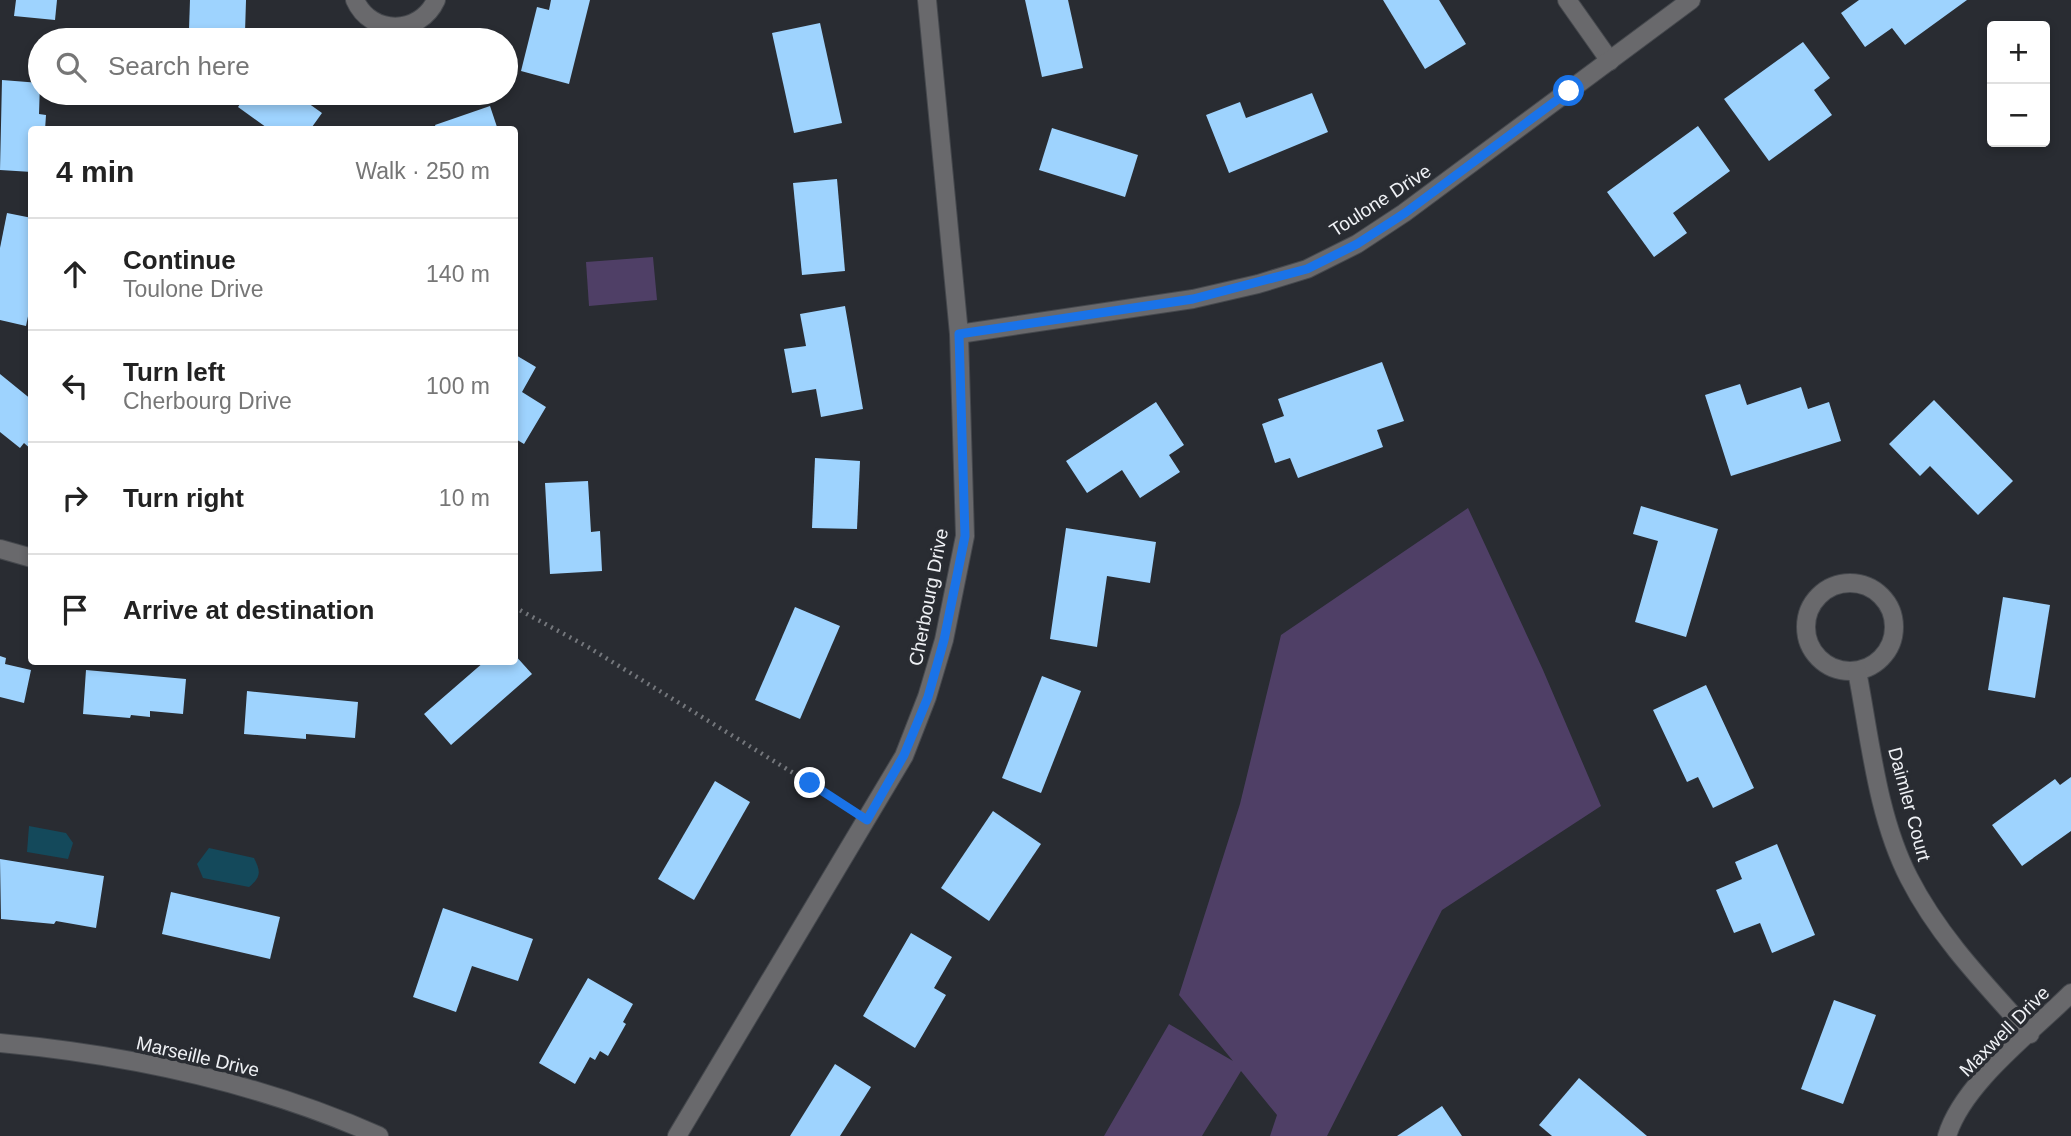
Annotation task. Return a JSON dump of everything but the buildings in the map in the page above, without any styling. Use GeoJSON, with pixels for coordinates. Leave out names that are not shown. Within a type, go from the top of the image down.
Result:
{"type":"FeatureCollection","features":[{"type":"Feature","properties":{"kind":"street"},"geometry":{"type":"LineString","coordinates":[[355,0],[369,19],[382,26],[398,28],[413,24],[426,16],[436,0]]}},
{"type":"Feature","properties":{"kind":"street","name":"Cherbourg Drive"},"geometry":{"type":"LineString","coordinates":[[677,1136],[904,755],[928,697],[944,640],[965,536],[959,334],[928,0]]}},
{"type":"Feature","properties":{"kind":"street"},"geometry":{"type":"LineString","coordinates":[[1567,0],[1610,61]]}},
{"type":"Feature","properties":{"kind":"street","name":"Toulone Drive"},"geometry":{"type":"LineString","coordinates":[[959,334],[1193,299],[1307,269],[1357,244],[1405,213],[1691,0]]}},
{"type":"Feature","properties":{"kind":"street"},"geometry":{"type":"LineString","coordinates":[[0,550],[28,557]]}},
{"type":"Feature","properties":{"kind":"street"},"geometry":{"type":"LineString","coordinates":[[1843,582],[1857,583],[1876,591],[1890,607],[1895,620],[1890,647],[1870,667],[1857,671],[1830,667],[1818,658],[1807,634],[1811,606],[1830,587],[1843,582]]}},
{"type":"Feature","properties":{"kind":"street","name":"Daimler Court"},"geometry":{"type":"LineString","coordinates":[[1857,671],[1880,790],[1908,877],[1935,921],[1966,962],[2030,1034]]}},
{"type":"Feature","properties":{"kind":"street","name":"Maxwell Drive"},"geometry":{"type":"LineString","coordinates":[[1947,1136],[1951,1122],[1979,1084],[2071,993]]}},
{"type":"Feature","properties":{"kind":"street","name":"Marseille Drive"},"geometry":{"type":"LineString","coordinates":[[0,1043],[77,1051],[222,1081],[292,1102],[379,1136]]}},
{"type":"Feature","properties":{"kind":"path"},"geometry":{"type":"LineString","coordinates":[[518,609],[588,647],[867,820]]}},
{"type":"Feature","properties":{"kind":"shaded area"},"geometry":{"type":"Polygon","coordinates":[[[653,257],[657,300],[589,306],[586,262],[653,257]]]}},
{"type":"Feature","properties":{"kind":"shaded area"},"geometry":{"type":"Polygon","coordinates":[[[1468,508],[1543,670],[1601,806],[1442,910],[1327,1136],[1270,1136],[1277,1115],[1241,1071],[1202,1136],[1104,1136],[1169,1024],[1233,1061],[1179,995],[1240,804],[1281,635],[1468,508]]]}},
{"type":"Feature","properties":{"kind":"water"},"geometry":{"type":"Polygon","coordinates":[[[29,826],[66,833],[73,843],[68,859],[27,852],[29,826]]]}},
{"type":"Feature","properties":{"kind":"water"},"geometry":{"type":"Polygon","coordinates":[[[209,848],[254,858],[259,871],[258,877],[249,887],[203,878],[197,864],[209,848]]]}},
{"type":"Feature","properties":{"kind":"route"},"geometry":{"type":"LineString","coordinates":[[810,783],[867,820],[904,755],[928,697],[944,640],[965,536],[959,334],[1193,299],[1307,269],[1357,244],[1405,213],[1569,91]]}}]}
